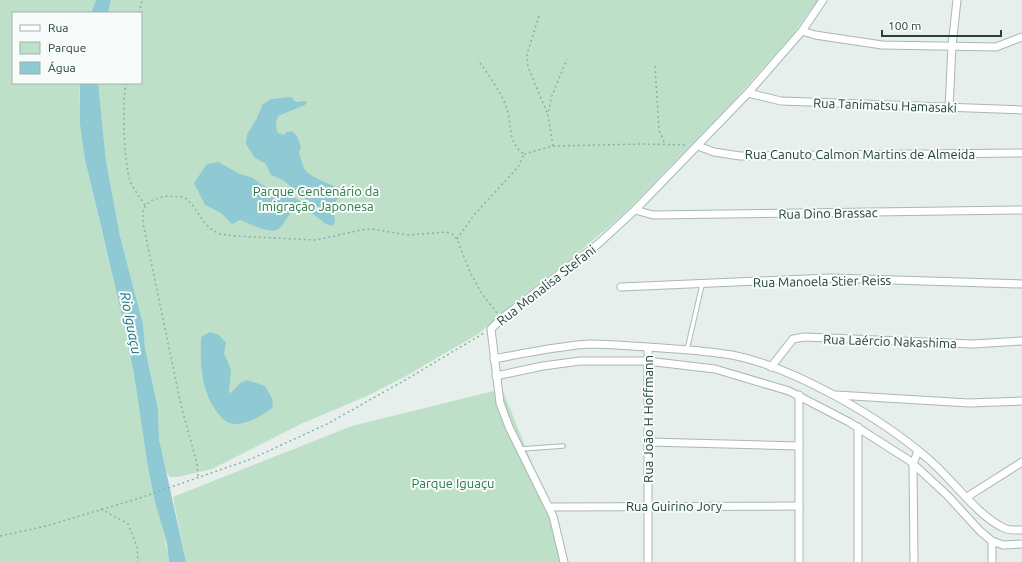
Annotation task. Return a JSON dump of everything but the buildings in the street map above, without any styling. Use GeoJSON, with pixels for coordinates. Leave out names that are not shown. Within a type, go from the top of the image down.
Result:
{"type":"FeatureCollection","features":[{"type":"Feature","properties":{"kind":"street","name":"Rua Monalisa Stefani"},"geometry":{"type":"LineString","coordinates":[[491,329],[598,244],[635,210],[748,93],[802,31],[823,0]]}},
{"type":"Feature","properties":{"kind":"street"},"geometry":{"type":"LineString","coordinates":[[949,108],[952,46],[957,0]]}},
{"type":"Feature","properties":{"kind":"street"},"geometry":{"type":"LineString","coordinates":[[802,31],[815,35],[882,45],[996,47],[1022,37]]}},
{"type":"Feature","properties":{"kind":"street","name":"Rua Tanimatsu Hamasaki"},"geometry":{"type":"LineString","coordinates":[[748,93],[781,101],[1022,110]]}},
{"type":"Feature","properties":{"kind":"street","name":"Rua Canuto Calmon Martins de Almeida"},"geometry":{"type":"LineString","coordinates":[[698,146],[714,152],[740,156],[1022,153]]}},
{"type":"Feature","properties":{"kind":"street","name":"Rua Dino Brassac"},"geometry":{"type":"LineString","coordinates":[[635,210],[653,215],[1022,210]]}},
{"type":"Feature","properties":{"kind":"street","name":"Rua Manoela Stier Reiss"},"geometry":{"type":"LineString","coordinates":[[621,287],[830,278],[1022,284]]}},
{"type":"Feature","properties":{"kind":"street"},"geometry":{"type":"LineString","coordinates":[[491,329],[500,402],[520,449],[549,507],[564,562]]}},
{"type":"Feature","properties":{"kind":"street","name":"Rua Laércio Nakashima"},"geometry":{"type":"LineString","coordinates":[[771,367],[793,339],[804,337],[973,344],[1022,341]]}},
{"type":"Feature","properties":{"kind":"street"},"geometry":{"type":"LineString","coordinates":[[494,359],[552,348],[590,344],[687,350],[732,355],[771,367],[834,395],[896,434],[918,451],[967,497],[977,509],[1004,528],[1022,530]]}},
{"type":"Feature","properties":{"kind":"street","name":"Rua João H Hoffmann"},"geometry":{"type":"LineString","coordinates":[[648,347],[648,562]]}},
{"type":"Feature","properties":{"kind":"street"},"geometry":{"type":"LineString","coordinates":[[496,376],[543,366],[580,361],[647,361],[714,369],[799,395],[858,427],[913,464],[947,495],[980,531],[992,541],[1003,545],[1022,544]]}},
{"type":"Feature","properties":{"kind":"street"},"geometry":{"type":"LineString","coordinates":[[799,395],[799,562]]}},
{"type":"Feature","properties":{"kind":"street"},"geometry":{"type":"LineString","coordinates":[[834,395],[969,403],[1022,401]]}},
{"type":"Feature","properties":{"kind":"street"},"geometry":{"type":"LineString","coordinates":[[858,427],[858,562]]}},
{"type":"Feature","properties":{"kind":"street"},"geometry":{"type":"LineString","coordinates":[[648,442],[799,446]]}},
{"type":"Feature","properties":{"kind":"street"},"geometry":{"type":"LineString","coordinates":[[914,562],[913,464],[918,451]]}},
{"type":"Feature","properties":{"kind":"street"},"geometry":{"type":"LineString","coordinates":[[967,497],[1022,462]]}},
{"type":"Feature","properties":{"kind":"street","name":"Rua Guirino Jory"},"geometry":{"type":"LineString","coordinates":[[549,507],[799,506]]}},
{"type":"Feature","properties":{"kind":"street"},"geometry":{"type":"LineString","coordinates":[[992,541],[992,562]]}},
{"type":"Feature","properties":{"kind":"lane"},"geometry":{"type":"LineString","coordinates":[[687,350],[702,284]]}},
{"type":"Feature","properties":{"kind":"lane"},"geometry":{"type":"LineString","coordinates":[[520,449],[563,446]]}},
{"type":"Feature","properties":{"kind":"path"},"geometry":{"type":"LineString","coordinates":[[139,12],[142,0]]}},
{"type":"Feature","properties":{"kind":"path"},"geometry":{"type":"LineString","coordinates":[[539,16],[527,54],[528,67],[548,115],[553,146]]}},
{"type":"Feature","properties":{"kind":"path"},"geometry":{"type":"LineString","coordinates":[[548,115],[551,98],[567,59]]}},
{"type":"Feature","properties":{"kind":"path"},"geometry":{"type":"LineString","coordinates":[[478,60],[492,80],[506,106],[511,140],[516,149],[524,154],[553,146],[665,144],[698,146]]}},
{"type":"Feature","properties":{"kind":"path"},"geometry":{"type":"LineString","coordinates":[[654,66],[659,130],[665,144]]}},
{"type":"Feature","properties":{"kind":"path"},"geometry":{"type":"LineString","coordinates":[[126,84],[124,97],[128,173],[135,191],[145,205]]}},
{"type":"Feature","properties":{"kind":"path"},"geometry":{"type":"LineString","coordinates":[[457,240],[474,215],[518,167],[524,154]]}},
{"type":"Feature","properties":{"kind":"path"},"geometry":{"type":"LineString","coordinates":[[198,476],[197,464],[181,405],[143,223],[142,214],[145,205],[150,202],[165,196],[184,197],[192,204],[204,222],[212,230],[220,234],[234,236],[316,240],[361,230],[409,235],[446,232],[452,234],[457,240],[470,272],[482,294],[502,319]]}},
{"type":"Feature","properties":{"kind":"path","name":"Rua Monalisa Stefani"},"geometry":{"type":"LineString","coordinates":[[0,536],[46,526],[137,498],[251,459],[327,424],[491,329]]}},
{"type":"Feature","properties":{"kind":"path"},"geometry":{"type":"LineString","coordinates":[[101,509],[128,524],[137,547],[138,562]]}},
{"type":"Feature","properties":{"kind":"green space"},"geometry":{"type":"Polygon","coordinates":[[[0,0],[96,0],[91,12],[12,12],[12,84],[80,84],[80,114],[86,160],[127,336],[150,479],[165,538],[169,562],[0,562],[0,0]]]}},
{"type":"Feature","properties":{"kind":"green space","name":"Parque Centenário da Imigração Japonesa"},"geometry":{"type":"Polygon","coordinates":[[[111,0],[818,0],[791,37],[730,105],[627,211],[571,259],[519,299],[478,334],[406,376],[367,396],[301,424],[212,469],[178,477],[170,477],[166,471],[159,439],[158,409],[145,348],[143,324],[120,236],[106,161],[98,88],[98,84],[142,84],[142,12],[108,12],[111,0]]]}},
{"type":"Feature","properties":{"kind":"green space","name":"Parque Iguaçu"},"geometry":{"type":"Polygon","coordinates":[[[502,389],[548,503],[563,562],[186,562],[173,497],[352,426],[502,389]]]}},
{"type":"Feature","properties":{"kind":"water"},"geometry":{"type":"Polygon","coordinates":[[[96,0],[111,0],[108,12],[91,12],[96,0]]]}},
{"type":"Feature","properties":{"kind":"water","name":"Rio Iguaçu"},"geometry":{"type":"Polygon","coordinates":[[[80,84],[98,84],[106,161],[120,236],[143,324],[145,348],[158,409],[159,439],[186,562],[169,562],[167,544],[155,502],[148,468],[134,374],[123,320],[85,159],[80,124],[80,84]]]}},
{"type":"Feature","properties":{"kind":"water"},"geometry":{"type":"Polygon","coordinates":[[[291,97],[296,102],[307,101],[305,105],[278,116],[276,123],[277,132],[283,135],[292,131],[297,136],[301,147],[299,152],[300,156],[307,172],[342,192],[334,206],[335,222],[332,226],[326,224],[304,207],[291,213],[282,226],[274,231],[256,227],[240,220],[232,224],[221,213],[205,205],[194,183],[207,164],[218,162],[240,174],[253,178],[262,185],[276,191],[285,192],[302,202],[310,204],[312,202],[307,200],[283,180],[271,175],[266,164],[255,158],[246,144],[247,134],[256,120],[263,104],[271,99],[291,97]]]}},
{"type":"Feature","properties":{"kind":"water"},"geometry":{"type":"Polygon","coordinates":[[[210,332],[219,335],[226,343],[224,353],[231,370],[229,392],[231,393],[240,383],[247,380],[265,386],[272,398],[273,407],[260,416],[245,423],[232,424],[221,417],[209,399],[203,379],[201,337],[210,332]]]}}]}
